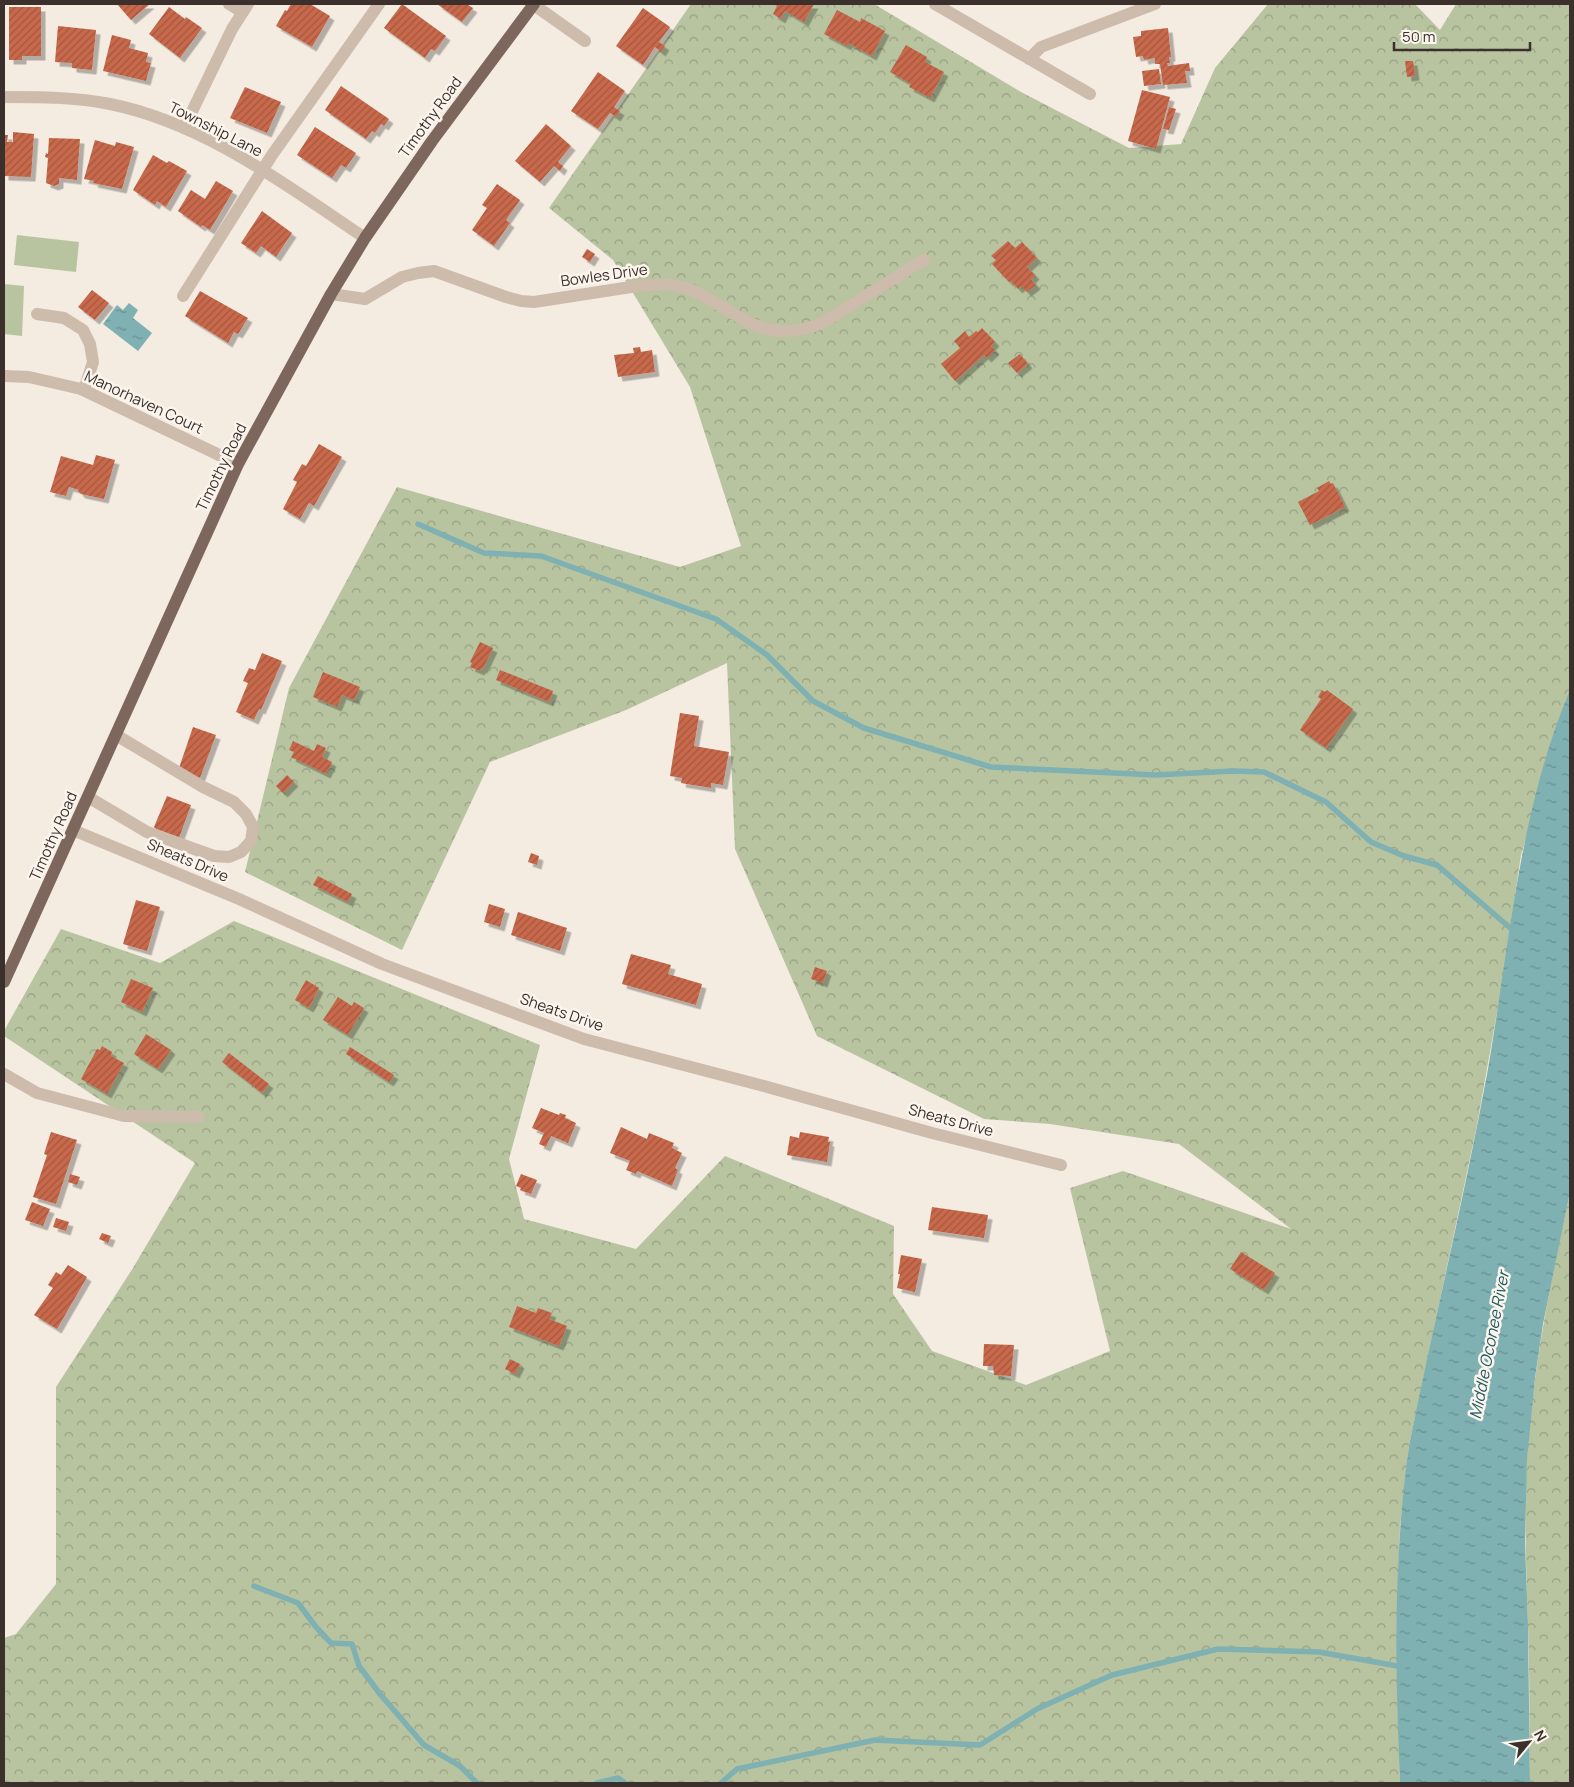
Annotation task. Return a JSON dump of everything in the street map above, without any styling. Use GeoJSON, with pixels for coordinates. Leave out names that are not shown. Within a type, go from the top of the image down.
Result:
{"type":"FeatureCollection","features":[{"type":"Feature","properties":{"kind":"main road","name":"Timothy Road"},"geometry":{"type":"LineString","coordinates":[[4,982],[238,464],[331,294],[365,238],[432,141],[534,4]]}},
{"type":"Feature","properties":{"kind":"street"},"geometry":{"type":"LineString","coordinates":[[184,128],[232,30],[245,8],[229,4]]}},
{"type":"Feature","properties":{"kind":"street"},"geometry":{"type":"LineString","coordinates":[[183,296],[262,170],[380,4]]}},
{"type":"Feature","properties":{"kind":"street"},"geometry":{"type":"LineString","coordinates":[[534,4],[585,41]]}},
{"type":"Feature","properties":{"kind":"street"},"geometry":{"type":"LineString","coordinates":[[935,4],[1090,94]]}},
{"type":"Feature","properties":{"kind":"street"},"geometry":{"type":"LineString","coordinates":[[1029,59],[1041,47],[1155,4]]}},
{"type":"Feature","properties":{"kind":"street","name":"Township Lane"},"geometry":{"type":"LineString","coordinates":[[4,97],[71,99],[110,104],[143,113],[184,128],[262,170],[365,238]]}},
{"type":"Feature","properties":{"kind":"street","name":"Bowles Drive"},"geometry":{"type":"LineString","coordinates":[[331,294],[365,299],[402,277],[418,272],[434,271],[506,297],[534,302],[644,284],[665,284],[692,290],[746,322],[768,330],[789,331],[807,329],[822,323],[924,260]]}},
{"type":"Feature","properties":{"kind":"street"},"geometry":{"type":"LineString","coordinates":[[37,314],[64,318],[83,330],[90,344],[94,362],[84,390]]}},
{"type":"Feature","properties":{"kind":"street","name":"Manorhaven Court"},"geometry":{"type":"LineString","coordinates":[[4,376],[29,377],[84,390],[238,464]]}},
{"type":"Feature","properties":{"kind":"street"},"geometry":{"type":"LineString","coordinates":[[88,798],[147,832],[214,856],[229,857],[241,852],[251,841],[253,827],[246,814],[234,802],[202,786],[116,734]]}},
{"type":"Feature","properties":{"kind":"street","name":"Sheats Drive"},"geometry":{"type":"LineString","coordinates":[[73,830],[240,899],[382,964],[584,1039],[751,1082],[932,1133],[1061,1165]]}},
{"type":"Feature","properties":{"kind":"street"},"geometry":{"type":"LineString","coordinates":[[4,1074],[37,1093],[124,1116],[199,1117]]}},
{"type":"Feature","properties":{"kind":"green space"},"geometry":{"type":"Polygon","coordinates":[[[691,4],[874,4],[1021,92],[1129,148],[1181,144],[1215,68],[1268,4],[1415,4],[1440,30],[1456,4],[1570,4],[1570,693],[1521,855],[1501,990],[1477,1125],[1409,1446],[1400,1527],[1398,1582],[1397,1692],[1400,1783],[4,1783],[4,1638],[16,1634],[56,1584],[56,1387],[133,1268],[195,1163],[4,1036],[4,1031],[61,929],[160,963],[234,921],[540,1045],[509,1159],[524,1219],[636,1249],[725,1156],[894,1226],[893,1294],[932,1351],[1026,1385],[1110,1351],[1070,1188],[1123,1171],[1291,1229],[1179,1144],[1050,1124],[984,1119],[817,1036],[735,849],[727,663],[626,710],[490,762],[402,950],[245,872],[289,688],[397,487],[680,567],[741,546],[690,387],[613,260],[549,208],[691,4]]]}},
{"type":"Feature","properties":{"kind":"green space"},"geometry":{"type":"Polygon","coordinates":[[[17,235],[79,242],[76,272],[14,265],[17,235]]]}},
{"type":"Feature","properties":{"kind":"green space"},"geometry":{"type":"Polygon","coordinates":[[[4,284],[24,286],[22,336],[4,334],[4,284]]]}},
{"type":"Feature","properties":{"kind":"green space"},"geometry":{"type":"Polygon","coordinates":[[[1570,1192],[1570,1783],[1530,1783],[1526,1540],[1527,1457],[1538,1357],[1570,1192]]]}},
{"type":"Feature","properties":{"kind":"water"},"geometry":{"type":"Polygon","coordinates":[[[129,303],[138,310],[133,318],[152,333],[138,351],[103,324],[117,305],[123,310],[129,303]]]}},
{"type":"Feature","properties":{"kind":"water","name":"Middle Oconee River"},"geometry":{"type":"Polygon","coordinates":[[[1570,690],[1570,1192],[1543,1324],[1535,1378],[1527,1460],[1525,1542],[1530,1783],[1400,1783],[1396,1656],[1398,1572],[1400,1530],[1409,1446],[1488,1069],[1527,829],[1553,736],[1570,690]]]}},
{"type":"Feature","properties":{"kind":"building"},"geometry":{"type":"Polygon","coordinates":[[[117,4],[150,4],[131,20],[117,4]]]}},
{"type":"Feature","properties":{"kind":"building"},"geometry":{"type":"Polygon","coordinates":[[[291,4],[310,4],[330,16],[312,47],[276,26],[285,10],[287,11],[291,4]]]}},
{"type":"Feature","properties":{"kind":"building"},"geometry":{"type":"Polygon","coordinates":[[[402,4],[446,36],[435,51],[431,49],[425,58],[384,28],[402,4]]]}},
{"type":"Feature","properties":{"kind":"building"},"geometry":{"type":"Polygon","coordinates":[[[437,4],[469,4],[473,8],[462,22],[437,4]]]}},
{"type":"Feature","properties":{"kind":"building"},"geometry":{"type":"Polygon","coordinates":[[[773,4],[814,4],[804,22],[785,11],[781,19],[773,14],[777,6],[773,4]]]}},
{"type":"Feature","properties":{"kind":"building"},"geometry":{"type":"Polygon","coordinates":[[[9,7],[41,7],[41,56],[22,56],[22,60],[9,60],[9,7]]]}},
{"type":"Feature","properties":{"kind":"building"},"geometry":{"type":"Polygon","coordinates":[[[169,7],[185,19],[186,17],[202,28],[180,58],[149,34],[169,7]]]}},
{"type":"Feature","properties":{"kind":"building"},"geometry":{"type":"Polygon","coordinates":[[[643,8],[670,27],[659,42],[665,46],[661,52],[655,47],[643,65],[616,46],[643,8]]]}},
{"type":"Feature","properties":{"kind":"building"},"geometry":{"type":"Polygon","coordinates":[[[837,10],[860,22],[861,18],[885,31],[872,56],[848,43],[847,46],[824,34],[837,10]]]}},
{"type":"Feature","properties":{"kind":"building"},"geometry":{"type":"Polygon","coordinates":[[[58,26],[96,30],[92,70],[72,68],[72,63],[55,62],[58,26]]]}},
{"type":"Feature","properties":{"kind":"building"},"geometry":{"type":"Polygon","coordinates":[[[1168,28],[1171,57],[1169,57],[1170,63],[1167,63],[1168,66],[1189,63],[1190,71],[1185,71],[1187,83],[1163,85],[1160,64],[1155,64],[1155,58],[1144,60],[1143,56],[1136,57],[1133,37],[1141,36],[1141,31],[1168,28]]]}},
{"type":"Feature","properties":{"kind":"building"},"geometry":{"type":"Polygon","coordinates":[[[112,35],[131,40],[129,48],[148,53],[146,62],[151,63],[146,81],[103,71],[112,35]]]}},
{"type":"Feature","properties":{"kind":"building"},"geometry":{"type":"Polygon","coordinates":[[[906,45],[927,57],[925,62],[944,72],[930,98],[909,87],[911,84],[890,72],[906,45]]]}},
{"type":"Feature","properties":{"kind":"building"},"geometry":{"type":"Polygon","coordinates":[[[1405,61],[1413,61],[1415,76],[1407,77],[1405,61]]]}},
{"type":"Feature","properties":{"kind":"building"},"geometry":{"type":"Polygon","coordinates":[[[1159,69],[1161,84],[1144,86],[1142,71],[1159,69]]]}},
{"type":"Feature","properties":{"kind":"building"},"geometry":{"type":"Polygon","coordinates":[[[598,72],[625,91],[614,107],[620,111],[616,117],[610,113],[598,129],[571,111],[598,72]]]}},
{"type":"Feature","properties":{"kind":"building"},"geometry":{"type":"Polygon","coordinates":[[[341,86],[389,119],[384,126],[381,124],[375,133],[372,131],[366,139],[325,110],[341,86]]]}},
{"type":"Feature","properties":{"kind":"building"},"geometry":{"type":"Polygon","coordinates":[[[245,87],[281,102],[267,133],[230,118],[245,87]]]}},
{"type":"Feature","properties":{"kind":"building"},"geometry":{"type":"Polygon","coordinates":[[[1142,90],[1170,97],[1156,149],[1128,141],[1142,90]]]}},
{"type":"Feature","properties":{"kind":"building"},"geometry":{"type":"Polygon","coordinates":[[[1169,107],[1176,109],[1169,130],[1163,129],[1169,107]]]}},
{"type":"Feature","properties":{"kind":"building"},"geometry":{"type":"Polygon","coordinates":[[[546,124],[571,146],[558,162],[563,166],[560,171],[554,166],[540,182],[515,161],[546,124]]]}},
{"type":"Feature","properties":{"kind":"building"},"geometry":{"type":"Polygon","coordinates":[[[315,127],[356,153],[346,168],[341,165],[332,178],[297,155],[315,127]]]}},
{"type":"Feature","properties":{"kind":"building"},"geometry":{"type":"Polygon","coordinates":[[[13,132],[34,134],[31,177],[4,176],[4,135],[8,135],[7,142],[13,142],[13,132]]]}},
{"type":"Feature","properties":{"kind":"building"},"geometry":{"type":"Polygon","coordinates":[[[49,138],[80,139],[77,180],[59,178],[59,184],[54,186],[46,183],[48,158],[45,157],[46,153],[48,154],[49,138]]]}},
{"type":"Feature","properties":{"kind":"building"},"geometry":{"type":"Polygon","coordinates":[[[95,140],[115,146],[116,142],[134,147],[122,189],[93,183],[94,181],[84,179],[95,140]]]}},
{"type":"Feature","properties":{"kind":"building"},"geometry":{"type":"Polygon","coordinates":[[[153,155],[187,171],[166,207],[157,201],[155,205],[133,190],[153,155]]]}},
{"type":"Feature","properties":{"kind":"building"},"geometry":{"type":"Polygon","coordinates":[[[216,181],[233,191],[210,230],[202,225],[201,227],[178,211],[191,190],[205,199],[216,181]]]}},
{"type":"Feature","properties":{"kind":"building"},"geometry":{"type":"Polygon","coordinates":[[[497,184],[520,200],[506,220],[510,223],[494,246],[472,230],[487,208],[482,205],[497,184]]]}},
{"type":"Feature","properties":{"kind":"building"},"geometry":{"type":"Polygon","coordinates":[[[262,211],[292,233],[276,257],[261,246],[256,253],[241,243],[262,211]]]}},
{"type":"Feature","properties":{"kind":"building"},"geometry":{"type":"Polygon","coordinates":[[[1008,241],[1015,248],[1022,242],[1037,258],[1027,267],[1035,275],[1031,279],[1036,285],[1027,292],[1021,286],[1018,289],[1011,281],[1009,282],[992,264],[996,260],[991,256],[1008,241]]]}},
{"type":"Feature","properties":{"kind":"building"},"geometry":{"type":"Polygon","coordinates":[[[587,249],[595,254],[590,262],[582,257],[587,249]]]}},
{"type":"Feature","properties":{"kind":"building"},"geometry":{"type":"Polygon","coordinates":[[[92,290],[109,303],[95,320],[78,307],[92,290]]]}},
{"type":"Feature","properties":{"kind":"building"},"geometry":{"type":"Polygon","coordinates":[[[200,291],[248,318],[238,334],[234,332],[228,343],[185,316],[200,291]]]}},
{"type":"Feature","properties":{"kind":"building"},"geometry":{"type":"Polygon","coordinates":[[[982,328],[995,342],[991,346],[995,350],[987,358],[984,355],[955,381],[941,364],[960,348],[954,341],[965,331],[969,337],[982,328]]]}},
{"type":"Feature","properties":{"kind":"building"},"geometry":{"type":"Polygon","coordinates":[[[640,347],[641,352],[652,350],[655,372],[618,377],[614,355],[634,353],[633,348],[640,347]]]}},
{"type":"Feature","properties":{"kind":"building"},"geometry":{"type":"Polygon","coordinates":[[[1020,354],[1028,364],[1017,373],[1008,363],[1020,354]]]}},
{"type":"Feature","properties":{"kind":"building"},"geometry":{"type":"Polygon","coordinates":[[[319,444],[342,457],[314,506],[309,503],[300,519],[283,509],[297,482],[293,480],[302,464],[306,466],[319,444]]]}},
{"type":"Feature","properties":{"kind":"building"},"geometry":{"type":"Polygon","coordinates":[[[96,455],[115,460],[104,499],[81,494],[79,490],[69,487],[66,496],[50,492],[61,456],[93,465],[96,455]]]}},
{"type":"Feature","properties":{"kind":"building"},"geometry":{"type":"Polygon","coordinates":[[[1329,481],[1331,484],[1333,483],[1345,507],[1310,525],[1298,502],[1319,491],[1317,488],[1329,481]]]}},
{"type":"Feature","properties":{"kind":"building"},"geometry":{"type":"Polygon","coordinates":[[[480,642],[493,648],[483,669],[480,671],[470,667],[472,663],[470,662],[480,642]]]}},
{"type":"Feature","properties":{"kind":"building"},"geometry":{"type":"Polygon","coordinates":[[[262,653],[282,661],[261,710],[259,709],[254,720],[236,712],[248,683],[243,681],[249,668],[255,670],[262,653]]]}},
{"type":"Feature","properties":{"kind":"building"},"geometry":{"type":"Polygon","coordinates":[[[500,670],[553,691],[549,702],[496,680],[500,670]]]}},
{"type":"Feature","properties":{"kind":"building"},"geometry":{"type":"Polygon","coordinates":[[[323,672],[360,687],[354,700],[342,695],[337,707],[313,697],[323,672]]]}},
{"type":"Feature","properties":{"kind":"building"},"geometry":{"type":"Polygon","coordinates":[[[1322,690],[1325,692],[1327,690],[1353,709],[1326,748],[1300,730],[1321,699],[1318,697],[1322,690]]]}},
{"type":"Feature","properties":{"kind":"building"},"geometry":{"type":"Polygon","coordinates":[[[680,713],[699,716],[694,746],[729,752],[723,785],[711,783],[711,788],[681,783],[682,778],[670,776],[680,713]]]}},
{"type":"Feature","properties":{"kind":"building"},"geometry":{"type":"Polygon","coordinates":[[[193,727],[216,735],[200,778],[178,771],[193,727]]]}},
{"type":"Feature","properties":{"kind":"building"},"geometry":{"type":"Polygon","coordinates":[[[293,741],[314,751],[317,744],[326,748],[322,757],[332,762],[326,774],[291,757],[294,752],[289,750],[293,741]]]}},
{"type":"Feature","properties":{"kind":"building"},"geometry":{"type":"Polygon","coordinates":[[[287,775],[294,782],[283,793],[276,786],[287,775]]]}},
{"type":"Feature","properties":{"kind":"building"},"geometry":{"type":"Polygon","coordinates":[[[167,796],[191,805],[179,838],[154,827],[167,796]]]}},
{"type":"Feature","properties":{"kind":"building"},"geometry":{"type":"Polygon","coordinates":[[[531,853],[539,856],[537,865],[528,862],[531,853]]]}},
{"type":"Feature","properties":{"kind":"building"},"geometry":{"type":"Polygon","coordinates":[[[318,876],[352,894],[348,902],[313,885],[318,876]]]}},
{"type":"Feature","properties":{"kind":"building"},"geometry":{"type":"Polygon","coordinates":[[[136,900],[160,907],[147,951],[123,944],[136,900]]]}},
{"type":"Feature","properties":{"kind":"building"},"geometry":{"type":"Polygon","coordinates":[[[489,904],[505,909],[500,927],[484,922],[489,904]]]}},
{"type":"Feature","properties":{"kind":"building"},"geometry":{"type":"Polygon","coordinates":[[[518,912],[567,928],[560,951],[511,935],[518,912]]]}},
{"type":"Feature","properties":{"kind":"building"},"geometry":{"type":"Polygon","coordinates":[[[631,954],[671,965],[668,974],[702,984],[696,1005],[622,984],[631,954]]]}},
{"type":"Feature","properties":{"kind":"building"},"geometry":{"type":"Polygon","coordinates":[[[815,967],[827,971],[823,983],[811,979],[815,967]]]}},
{"type":"Feature","properties":{"kind":"building"},"geometry":{"type":"Polygon","coordinates":[[[131,979],[153,988],[142,1012],[121,1002],[131,979]]]}},
{"type":"Feature","properties":{"kind":"building"},"geometry":{"type":"Polygon","coordinates":[[[306,980],[319,988],[309,1008],[295,1000],[306,980]]]}},
{"type":"Feature","properties":{"kind":"building"},"geometry":{"type":"Polygon","coordinates":[[[338,997],[352,1006],[354,1002],[364,1008],[348,1035],[323,1020],[338,997]]]}},
{"type":"Feature","properties":{"kind":"building"},"geometry":{"type":"Polygon","coordinates":[[[146,1034],[171,1050],[158,1069],[134,1054],[146,1034]]]}},
{"type":"Feature","properties":{"kind":"building"},"geometry":{"type":"Polygon","coordinates":[[[102,1046],[112,1052],[111,1056],[124,1063],[107,1094],[81,1079],[97,1049],[100,1050],[102,1046]]]}},
{"type":"Feature","properties":{"kind":"building"},"geometry":{"type":"Polygon","coordinates":[[[350,1047],[394,1075],[389,1082],[346,1054],[350,1047]]]}},
{"type":"Feature","properties":{"kind":"building"},"geometry":{"type":"Polygon","coordinates":[[[229,1053],[269,1084],[262,1093],[222,1062],[229,1053]]]}},
{"type":"Feature","properties":{"kind":"building"},"geometry":{"type":"Polygon","coordinates":[[[541,1108],[559,1115],[560,1113],[566,1115],[565,1118],[576,1123],[568,1143],[551,1136],[546,1147],[539,1144],[544,1133],[532,1128],[541,1108]]]}},
{"type":"Feature","properties":{"kind":"building"},"geometry":{"type":"Polygon","coordinates":[[[621,1127],[647,1139],[649,1133],[674,1143],[672,1148],[682,1153],[675,1168],[678,1170],[672,1186],[637,1171],[636,1174],[626,1170],[630,1161],[610,1153],[621,1127]]]}},
{"type":"Feature","properties":{"kind":"building"},"geometry":{"type":"Polygon","coordinates":[[[51,1132],[77,1140],[56,1204],[33,1197],[47,1155],[44,1154],[51,1132]]]}},
{"type":"Feature","properties":{"kind":"building"},"geometry":{"type":"Polygon","coordinates":[[[800,1132],[829,1137],[827,1162],[787,1155],[790,1136],[799,1138],[800,1132]]]}},
{"type":"Feature","properties":{"kind":"building"},"geometry":{"type":"Polygon","coordinates":[[[70,1174],[80,1177],[77,1185],[68,1182],[70,1174]]]}},
{"type":"Feature","properties":{"kind":"building"},"geometry":{"type":"Polygon","coordinates":[[[521,1174],[537,1180],[531,1194],[520,1190],[521,1188],[516,1186],[521,1174]]]}},
{"type":"Feature","properties":{"kind":"building"},"geometry":{"type":"Polygon","coordinates":[[[32,1202],[50,1209],[43,1226],[25,1220],[32,1202]]]}},
{"type":"Feature","properties":{"kind":"building"},"geometry":{"type":"Polygon","coordinates":[[[932,1207],[988,1215],[984,1238],[928,1230],[932,1207]]]}},
{"type":"Feature","properties":{"kind":"building"},"geometry":{"type":"Polygon","coordinates":[[[56,1218],[69,1222],[66,1231],[53,1227],[56,1218]]]}},
{"type":"Feature","properties":{"kind":"building"},"geometry":{"type":"Polygon","coordinates":[[[102,1233],[111,1236],[108,1243],[99,1239],[102,1233]]]}},
{"type":"Feature","properties":{"kind":"building"},"geometry":{"type":"Polygon","coordinates":[[[1241,1252],[1275,1273],[1264,1290],[1230,1269],[1241,1252]]]}},
{"type":"Feature","properties":{"kind":"building"},"geometry":{"type":"Polygon","coordinates":[[[901,1255],[922,1259],[915,1292],[897,1288],[901,1255]]]}},
{"type":"Feature","properties":{"kind":"building"},"geometry":{"type":"Polygon","coordinates":[[[68,1265],[87,1277],[57,1329],[34,1315],[53,1288],[48,1285],[56,1272],[61,1275],[68,1265]]]}},
{"type":"Feature","properties":{"kind":"building"},"geometry":{"type":"Polygon","coordinates":[[[517,1306],[536,1313],[538,1308],[552,1313],[549,1319],[567,1326],[559,1346],[509,1327],[517,1306]]]}},
{"type":"Feature","properties":{"kind":"building"},"geometry":{"type":"Polygon","coordinates":[[[984,1344],[1014,1345],[1011,1376],[994,1375],[993,1366],[983,1366],[984,1344]]]}},
{"type":"Feature","properties":{"kind":"building"},"geometry":{"type":"Polygon","coordinates":[[[510,1359],[520,1364],[515,1374],[505,1369],[510,1359]]]}},
{"type":"Feature","properties":{"kind":"waterway"},"geometry":{"type":"LineString","coordinates":[[418,524],[484,553],[541,556],[716,619],[767,655],[813,701],[864,728],[991,767],[1155,775],[1234,771],[1264,772],[1326,802],[1371,842],[1404,856],[1437,865],[1515,932]]}},
{"type":"Feature","properties":{"kind":"waterway"},"geometry":{"type":"LineString","coordinates":[[254,1586],[298,1603],[331,1643],[352,1644],[359,1666],[380,1694],[424,1745],[460,1766],[477,1783]]}},
{"type":"Feature","properties":{"kind":"waterway"},"geometry":{"type":"LineString","coordinates":[[721,1783],[737,1769],[875,1740],[980,1745],[1037,1709],[1112,1675],[1218,1649],[1319,1652],[1403,1667]]}},
{"type":"Feature","properties":{"kind":"waterway"},"geometry":{"type":"LineString","coordinates":[[597,1783],[618,1778],[625,1783]]}}]}
